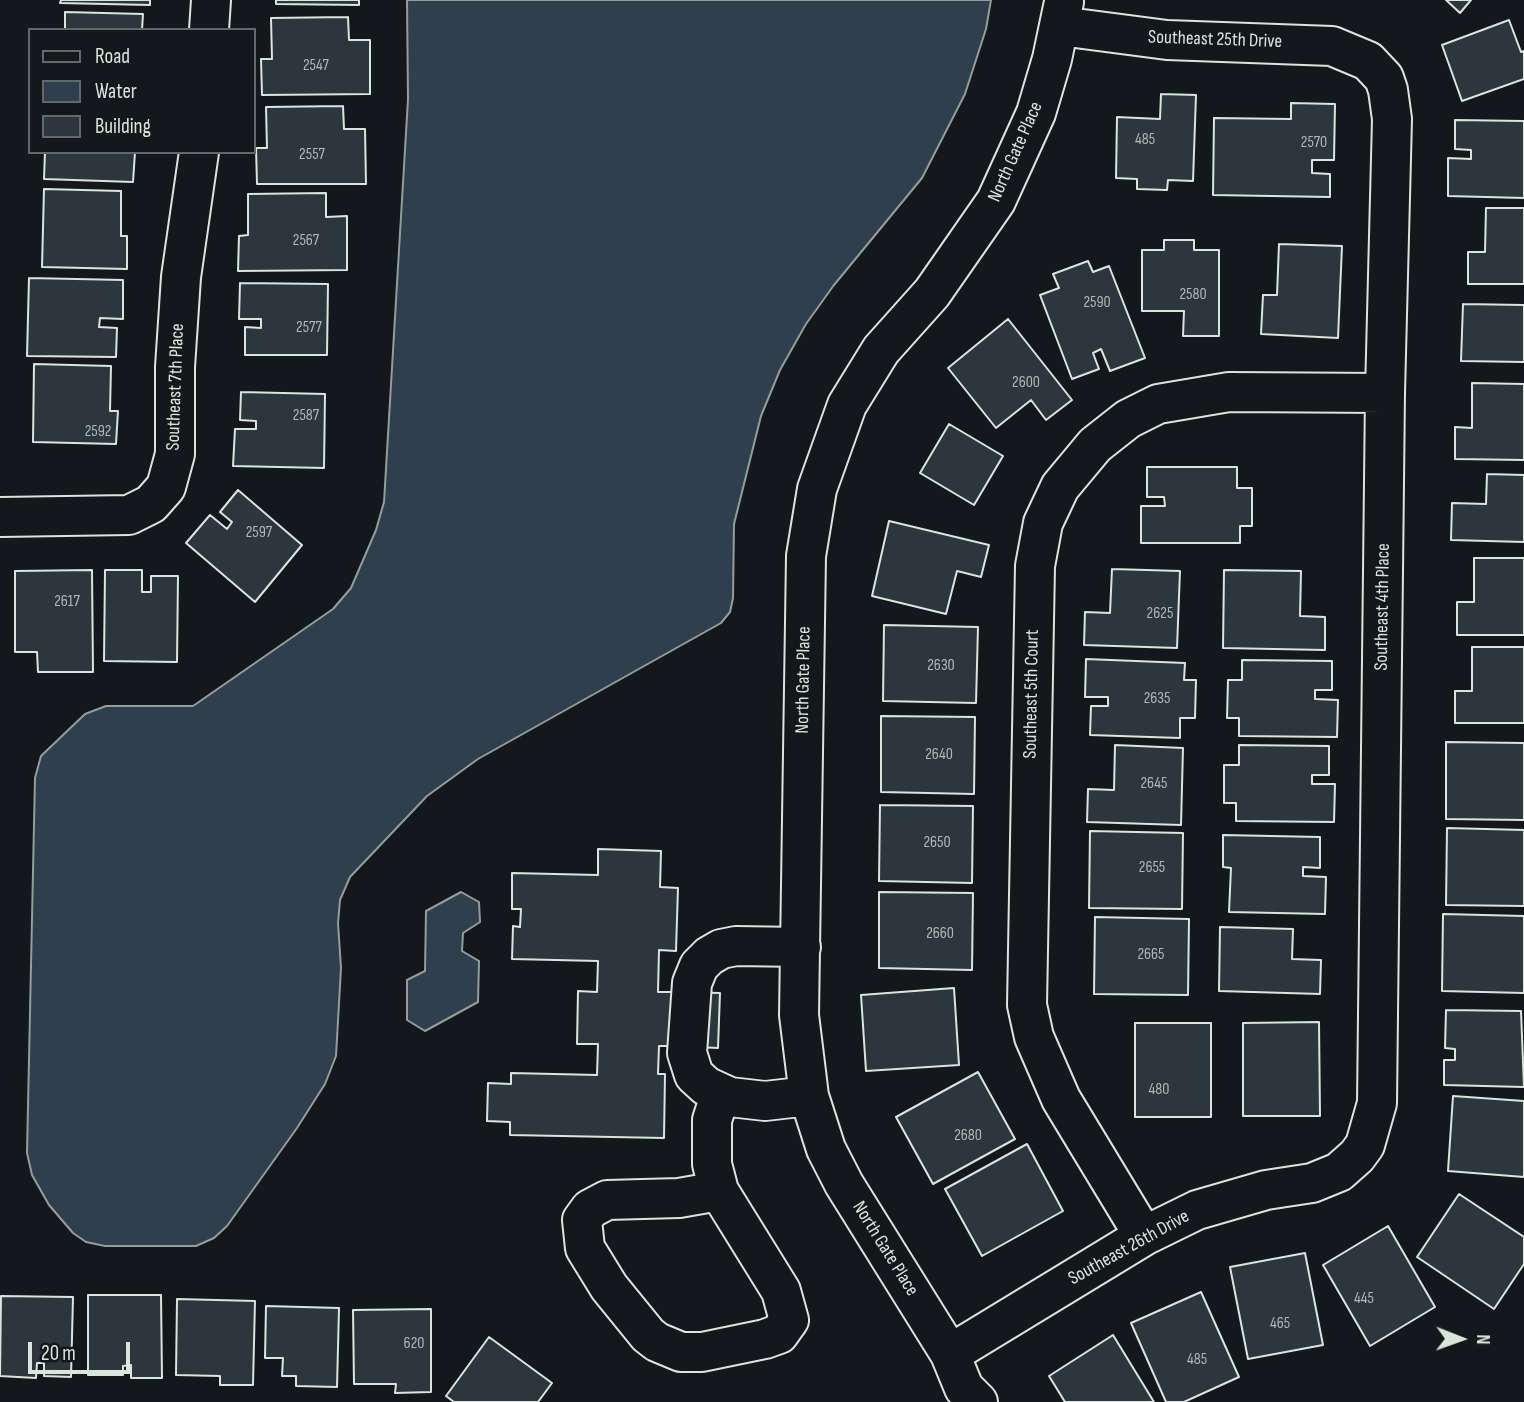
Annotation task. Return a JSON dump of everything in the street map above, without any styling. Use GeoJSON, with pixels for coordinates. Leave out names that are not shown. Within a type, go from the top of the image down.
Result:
{"type":"FeatureCollection","features":[{"type":"Feature","properties":{"kind":"street"},"geometry":{"type":"LineString","coordinates":[[209,28],[211,0]]}},
{"type":"Feature","properties":{"kind":"street","name":"Southeast 25th Drive"},"geometry":{"type":"LineString","coordinates":[[1062,13],[1206,43],[1317,44],[1343,49],[1368,61]]}},
{"type":"Feature","properties":{"kind":"street","name":"North Gate Place"},"geometry":{"type":"LineString","coordinates":[[964,1386],[844,1184],[827,1149],[809,1096],[799,1015],[806,556],[824,462],[860,382],[891,337],[961,254],[996,201],[1036,113],[1062,13]]}},
{"type":"Feature","properties":{"kind":"street","name":"Southeast 4th Place"},"geometry":{"type":"LineString","coordinates":[[1357,1156],[1374,1118],[1379,1069],[1385,393],[1392,118],[1384,78],[1368,61]]}},
{"type":"Feature","properties":{"kind":"street","name":"Southeast 7th Place"},"geometry":{"type":"LineString","coordinates":[[0,517],[129,515],[151,504],[166,487],[175,454],[175,366],[180,288],[199,154]]}},
{"type":"Feature","properties":{"kind":"street","name":"Southeast 5th Court"},"geometry":{"type":"LineString","coordinates":[[1144,1236],[1061,1099],[1038,1049],[1027,1005],[1035,566],[1043,523],[1060,487],[1088,452],[1128,419],[1158,404],[1229,392],[1385,393]]}},
{"type":"Feature","properties":{"kind":"street"},"geometry":{"type":"LineString","coordinates":[[801,947],[752,945],[721,949],[699,966],[688,999],[688,1063],[694,1075],[706,1086],[721,1093],[747,1100],[809,1096]]}},
{"type":"Feature","properties":{"kind":"street"},"geometry":{"type":"LineString","coordinates":[[719,1191],[679,1198],[607,1200],[590,1209],[582,1220],[584,1248],[609,1287],[648,1335],[657,1342],[681,1352],[702,1352],[765,1339],[779,1334],[789,1320],[780,1291],[719,1191],[712,1164],[712,1120],[721,1093]]}},
{"type":"Feature","properties":{"kind":"street","name":"Southeast 26th Drive"},"geometry":{"type":"LineString","coordinates":[[964,1386],[1144,1236],[1224,1201],[1327,1179],[1357,1156]]}},
{"type":"Feature","properties":{"kind":"water"},"geometry":{"type":"Polygon","coordinates":[[[407,0],[991,0],[986,29],[965,94],[922,178],[834,285],[806,324],[780,370],[761,416],[734,524],[733,598],[730,612],[721,623],[478,759],[427,796],[350,877],[340,900],[338,923],[341,968],[336,1056],[325,1084],[297,1128],[227,1226],[214,1238],[196,1246],[105,1246],[86,1242],[73,1233],[49,1205],[32,1175],[27,1153],[35,778],[41,756],[85,714],[106,706],[193,706],[333,609],[351,588],[376,530],[384,502],[408,99],[407,0]]]}},
{"type":"Feature","properties":{"kind":"water"},"geometry":{"type":"Polygon","coordinates":[[[461,892],[479,902],[480,922],[463,933],[462,951],[479,961],[478,1002],[425,1031],[407,1020],[407,980],[425,971],[426,911],[461,892]]]}},
{"type":"Feature","properties":{"kind":"building"},"geometry":{"type":"Polygon","coordinates":[[[61,0],[150,0],[150,5],[60,3],[61,0]]]}},
{"type":"Feature","properties":{"kind":"building"},"geometry":{"type":"Polygon","coordinates":[[[276,0],[359,0],[359,5],[276,4],[276,0]]]}},
{"type":"Feature","properties":{"kind":"building"},"geometry":{"type":"Polygon","coordinates":[[[1446,0],[1471,0],[1460,13],[1446,0]]]}},
{"type":"Feature","properties":{"kind":"building"},"geometry":{"type":"Polygon","coordinates":[[[65,12],[143,14],[142,28],[65,28],[65,12]]]}},
{"type":"Feature","properties":{"kind":"building"},"geometry":{"type":"Polygon","coordinates":[[[348,17],[349,40],[370,40],[370,94],[262,95],[261,59],[272,59],[271,18],[348,17]]]}},
{"type":"Feature","properties":{"kind":"building"},"geometry":{"type":"Polygon","coordinates":[[[1509,20],[1521,52],[1524,51],[1524,79],[1462,101],[1442,45],[1509,20]]]}},
{"type":"Feature","properties":{"kind":"building"},"geometry":{"type":"Polygon","coordinates":[[[1161,94],[1196,95],[1193,181],[1168,180],[1167,190],[1137,189],[1137,179],[1116,178],[1117,117],[1160,119],[1161,94]]]}},
{"type":"Feature","properties":{"kind":"building"},"geometry":{"type":"Polygon","coordinates":[[[1291,103],[1335,104],[1334,160],[1312,160],[1312,173],[1330,174],[1330,197],[1213,195],[1214,118],[1291,119],[1291,103]]]}},
{"type":"Feature","properties":{"kind":"building"},"geometry":{"type":"Polygon","coordinates":[[[343,106],[344,129],[365,129],[366,184],[257,184],[256,148],[267,148],[266,107],[343,106]]]}},
{"type":"Feature","properties":{"kind":"building"},"geometry":{"type":"Polygon","coordinates":[[[1455,120],[1524,121],[1524,198],[1448,196],[1448,158],[1471,159],[1471,150],[1455,149],[1455,120]]]}},
{"type":"Feature","properties":{"kind":"building"},"geometry":{"type":"Polygon","coordinates":[[[45,154],[135,154],[133,182],[44,179],[45,154]]]}},
{"type":"Feature","properties":{"kind":"building"},"geometry":{"type":"Polygon","coordinates":[[[44,189],[121,191],[121,236],[127,236],[127,269],[42,267],[44,189]]]}},
{"type":"Feature","properties":{"kind":"building"},"geometry":{"type":"Polygon","coordinates":[[[326,193],[326,217],[347,216],[347,270],[238,271],[239,236],[248,235],[248,194],[326,193]]]}},
{"type":"Feature","properties":{"kind":"building"},"geometry":{"type":"Polygon","coordinates":[[[1486,208],[1524,208],[1524,284],[1468,284],[1468,252],[1485,252],[1486,208]]]}},
{"type":"Feature","properties":{"kind":"building"},"geometry":{"type":"Polygon","coordinates":[[[1164,240],[1194,240],[1194,250],[1219,250],[1219,336],[1183,336],[1184,311],[1142,311],[1142,250],[1164,250],[1164,240]]]}},
{"type":"Feature","properties":{"kind":"building"},"geometry":{"type":"Polygon","coordinates":[[[1279,244],[1342,246],[1338,338],[1261,334],[1263,295],[1277,295],[1279,244]]]}},
{"type":"Feature","properties":{"kind":"building"},"geometry":{"type":"Polygon","coordinates":[[[1088,261],[1093,272],[1109,266],[1145,358],[1110,371],[1101,349],[1093,353],[1099,369],[1072,379],[1040,295],[1059,288],[1053,274],[1088,261]]]}},
{"type":"Feature","properties":{"kind":"building"},"geometry":{"type":"Polygon","coordinates":[[[29,278],[123,280],[123,319],[100,318],[99,327],[117,328],[116,357],[27,356],[29,278]]]}},
{"type":"Feature","properties":{"kind":"building"},"geometry":{"type":"Polygon","coordinates":[[[240,283],[328,284],[327,355],[245,355],[245,327],[261,328],[261,319],[239,319],[240,283]]]}},
{"type":"Feature","properties":{"kind":"building"},"geometry":{"type":"Polygon","coordinates":[[[1463,304],[1524,305],[1524,362],[1461,361],[1463,304]]]}},
{"type":"Feature","properties":{"kind":"building"},"geometry":{"type":"Polygon","coordinates":[[[1008,319],[1072,400],[1046,420],[1031,400],[996,428],[948,368],[1008,319]]]}},
{"type":"Feature","properties":{"kind":"building"},"geometry":{"type":"Polygon","coordinates":[[[34,364],[111,366],[110,411],[118,411],[116,444],[33,442],[34,364]]]}},
{"type":"Feature","properties":{"kind":"building"},"geometry":{"type":"Polygon","coordinates":[[[1472,383],[1524,384],[1524,460],[1455,459],[1455,427],[1472,428],[1472,383]]]}},
{"type":"Feature","properties":{"kind":"building"},"geometry":{"type":"Polygon","coordinates":[[[241,392],[325,394],[324,468],[233,466],[235,429],[256,429],[256,421],[240,420],[241,392]]]}},
{"type":"Feature","properties":{"kind":"building"},"geometry":{"type":"Polygon","coordinates":[[[949,424],[1003,456],[974,505],[920,473],[949,424]]]}},
{"type":"Feature","properties":{"kind":"building"},"geometry":{"type":"Polygon","coordinates":[[[1147,467],[1237,467],[1237,488],[1252,488],[1252,526],[1240,526],[1240,543],[1141,543],[1141,506],[1165,506],[1164,497],[1147,497],[1147,467]]]}},
{"type":"Feature","properties":{"kind":"building"},"geometry":{"type":"Polygon","coordinates":[[[1487,474],[1524,475],[1524,542],[1451,540],[1452,503],[1486,504],[1487,474]]]}},
{"type":"Feature","properties":{"kind":"building"},"geometry":{"type":"Polygon","coordinates":[[[238,490],[302,545],[255,602],[186,543],[210,515],[227,529],[232,522],[220,512],[238,490]]]}},
{"type":"Feature","properties":{"kind":"building"},"geometry":{"type":"Polygon","coordinates":[[[889,521],[989,545],[981,577],[957,571],[946,614],[872,596],[889,521]]]}},
{"type":"Feature","properties":{"kind":"building"},"geometry":{"type":"Polygon","coordinates":[[[1474,558],[1524,558],[1524,635],[1457,635],[1457,602],[1474,602],[1474,558]]]}},
{"type":"Feature","properties":{"kind":"building"},"geometry":{"type":"Polygon","coordinates":[[[1112,569],[1180,571],[1177,648],[1084,645],[1085,612],[1110,613],[1112,569]]]}},
{"type":"Feature","properties":{"kind":"building"},"geometry":{"type":"Polygon","coordinates":[[[92,570],[93,672],[38,672],[37,652],[15,652],[15,571],[92,570]]]}},
{"type":"Feature","properties":{"kind":"building"},"geometry":{"type":"Polygon","coordinates":[[[105,570],[142,570],[142,592],[151,592],[151,576],[178,576],[177,662],[104,661],[105,570]]]}},
{"type":"Feature","properties":{"kind":"building"},"geometry":{"type":"Polygon","coordinates":[[[1224,570],[1301,571],[1300,616],[1325,617],[1325,650],[1223,648],[1224,570]]]}},
{"type":"Feature","properties":{"kind":"building"},"geometry":{"type":"Polygon","coordinates":[[[884,625],[978,627],[976,703],[883,701],[884,625]]]}},
{"type":"Feature","properties":{"kind":"building"},"geometry":{"type":"Polygon","coordinates":[[[1472,647],[1524,647],[1524,723],[1455,723],[1455,691],[1472,691],[1472,647]]]}},
{"type":"Feature","properties":{"kind":"building"},"geometry":{"type":"Polygon","coordinates":[[[1086,659],[1185,663],[1184,680],[1196,680],[1195,718],[1180,718],[1180,738],[1090,735],[1091,706],[1108,706],[1108,697],[1085,697],[1086,659]]]}},
{"type":"Feature","properties":{"kind":"building"},"geometry":{"type":"Polygon","coordinates":[[[1242,660],[1332,661],[1332,690],[1315,690],[1315,699],[1338,700],[1337,737],[1239,736],[1239,718],[1227,718],[1228,680],[1242,680],[1242,660]]]}},
{"type":"Feature","properties":{"kind":"building"},"geometry":{"type":"Polygon","coordinates":[[[881,716],[975,717],[974,794],[881,792],[881,716]]]}},
{"type":"Feature","properties":{"kind":"building"},"geometry":{"type":"Polygon","coordinates":[[[1446,742],[1524,743],[1524,820],[1446,819],[1446,742]]]}},
{"type":"Feature","properties":{"kind":"building"},"geometry":{"type":"Polygon","coordinates":[[[1115,745],[1183,748],[1181,825],[1087,822],[1088,789],[1114,790],[1115,745]]]}},
{"type":"Feature","properties":{"kind":"building"},"geometry":{"type":"Polygon","coordinates":[[[1239,745],[1329,746],[1329,775],[1312,775],[1312,784],[1335,784],[1334,822],[1236,821],[1236,803],[1224,803],[1224,765],[1239,765],[1239,745]]]}},
{"type":"Feature","properties":{"kind":"building"},"geometry":{"type":"Polygon","coordinates":[[[880,805],[973,806],[972,883],[879,881],[880,805]]]}},
{"type":"Feature","properties":{"kind":"building"},"geometry":{"type":"Polygon","coordinates":[[[1447,828],[1524,830],[1524,906],[1446,905],[1447,828]]]}},
{"type":"Feature","properties":{"kind":"building"},"geometry":{"type":"Polygon","coordinates":[[[1090,831],[1183,833],[1182,909],[1089,908],[1090,831]]]}},
{"type":"Feature","properties":{"kind":"building"},"geometry":{"type":"Polygon","coordinates":[[[1223,835],[1320,837],[1320,868],[1303,867],[1303,876],[1326,877],[1325,914],[1229,912],[1231,868],[1223,867],[1223,835]]]}},
{"type":"Feature","properties":{"kind":"building"},"geometry":{"type":"Polygon","coordinates":[[[598,849],[661,851],[660,887],[678,888],[676,951],[659,950],[658,992],[676,992],[674,1046],[659,1046],[658,1074],[665,1074],[664,1138],[510,1135],[510,1122],[487,1121],[488,1083],[511,1084],[511,1073],[597,1075],[598,1044],[577,1044],[578,991],[597,992],[598,961],[512,959],[513,926],[520,927],[521,909],[512,909],[512,873],[598,875],[598,849]]]}},
{"type":"Feature","properties":{"kind":"building"},"geometry":{"type":"Polygon","coordinates":[[[879,892],[973,893],[972,970],[879,968],[879,892]]]}},
{"type":"Feature","properties":{"kind":"building"},"geometry":{"type":"Polygon","coordinates":[[[1443,914],[1524,916],[1524,993],[1442,991],[1443,914]]]}},
{"type":"Feature","properties":{"kind":"building"},"geometry":{"type":"Polygon","coordinates":[[[1095,917],[1189,919],[1188,995],[1094,994],[1095,917]]]}},
{"type":"Feature","properties":{"kind":"building"},"geometry":{"type":"Polygon","coordinates":[[[1220,927],[1293,929],[1292,959],[1321,960],[1320,994],[1219,991],[1220,927]]]}},
{"type":"Feature","properties":{"kind":"building"},"geometry":{"type":"Polygon","coordinates":[[[954,988],[959,1065],[866,1071],[861,995],[954,988]]]}},
{"type":"Feature","properties":{"kind":"building"},"geometry":{"type":"Polygon","coordinates":[[[676,992],[720,993],[718,1048],[674,1046],[676,992]]]}},
{"type":"Feature","properties":{"kind":"building"},"geometry":{"type":"Polygon","coordinates":[[[1446,1010],[1521,1011],[1524,1087],[1444,1085],[1444,1060],[1455,1060],[1455,1049],[1445,1048],[1446,1010]]]}},
{"type":"Feature","properties":{"kind":"building"},"geometry":{"type":"Polygon","coordinates":[[[1319,1022],[1320,1116],[1243,1116],[1243,1023],[1319,1022]]]}},
{"type":"Feature","properties":{"kind":"building"},"geometry":{"type":"Polygon","coordinates":[[[1135,1023],[1211,1023],[1211,1117],[1135,1117],[1135,1023]]]}},
{"type":"Feature","properties":{"kind":"building"},"geometry":{"type":"Polygon","coordinates":[[[978,1072],[1015,1139],[933,1184],[896,1117],[978,1072]]]}},
{"type":"Feature","properties":{"kind":"building"},"geometry":{"type":"Polygon","coordinates":[[[1453,1096],[1524,1101],[1524,1177],[1448,1171],[1453,1096]]]}},
{"type":"Feature","properties":{"kind":"building"},"geometry":{"type":"Polygon","coordinates":[[[1027,1144],[1063,1211],[982,1256],[945,1189],[1027,1144]]]}},
{"type":"Feature","properties":{"kind":"building"},"geometry":{"type":"Polygon","coordinates":[[[1459,1194],[1524,1237],[1524,1264],[1494,1309],[1417,1257],[1459,1194]]]}},
{"type":"Feature","properties":{"kind":"building"},"geometry":{"type":"Polygon","coordinates":[[[1388,1226],[1435,1307],[1370,1346],[1323,1265],[1388,1226]]]}},
{"type":"Feature","properties":{"kind":"building"},"geometry":{"type":"Polygon","coordinates":[[[1305,1253],[1323,1345],[1248,1359],[1230,1267],[1305,1253]]]}},
{"type":"Feature","properties":{"kind":"building"},"geometry":{"type":"Polygon","coordinates":[[[1201,1292],[1239,1377],[1184,1402],[1166,1402],[1131,1323],[1201,1292]]]}},
{"type":"Feature","properties":{"kind":"building"},"geometry":{"type":"Polygon","coordinates":[[[88,1295],[161,1295],[162,1378],[131,1378],[131,1365],[123,1366],[123,1375],[88,1375],[88,1295]]]}},
{"type":"Feature","properties":{"kind":"building"},"geometry":{"type":"Polygon","coordinates":[[[1,1296],[73,1297],[71,1377],[44,1376],[44,1363],[37,1363],[36,1378],[0,1376],[1,1296]]]}},
{"type":"Feature","properties":{"kind":"building"},"geometry":{"type":"Polygon","coordinates":[[[177,1299],[255,1301],[253,1385],[220,1385],[220,1376],[176,1375],[177,1299]]]}},
{"type":"Feature","properties":{"kind":"building"},"geometry":{"type":"Polygon","coordinates":[[[266,1306],[339,1308],[337,1387],[296,1386],[296,1376],[282,1376],[283,1358],[265,1358],[266,1306]]]}},
{"type":"Feature","properties":{"kind":"building"},"geometry":{"type":"Polygon","coordinates":[[[431,1309],[431,1392],[395,1393],[396,1384],[354,1384],[353,1310],[431,1309]]]}},
{"type":"Feature","properties":{"kind":"building"},"geometry":{"type":"Polygon","coordinates":[[[1113,1335],[1154,1402],[1065,1402],[1049,1376],[1113,1335]]]}},
{"type":"Feature","properties":{"kind":"building"},"geometry":{"type":"Polygon","coordinates":[[[489,1337],[552,1383],[538,1402],[454,1402],[446,1396],[489,1337]]]}}]}
